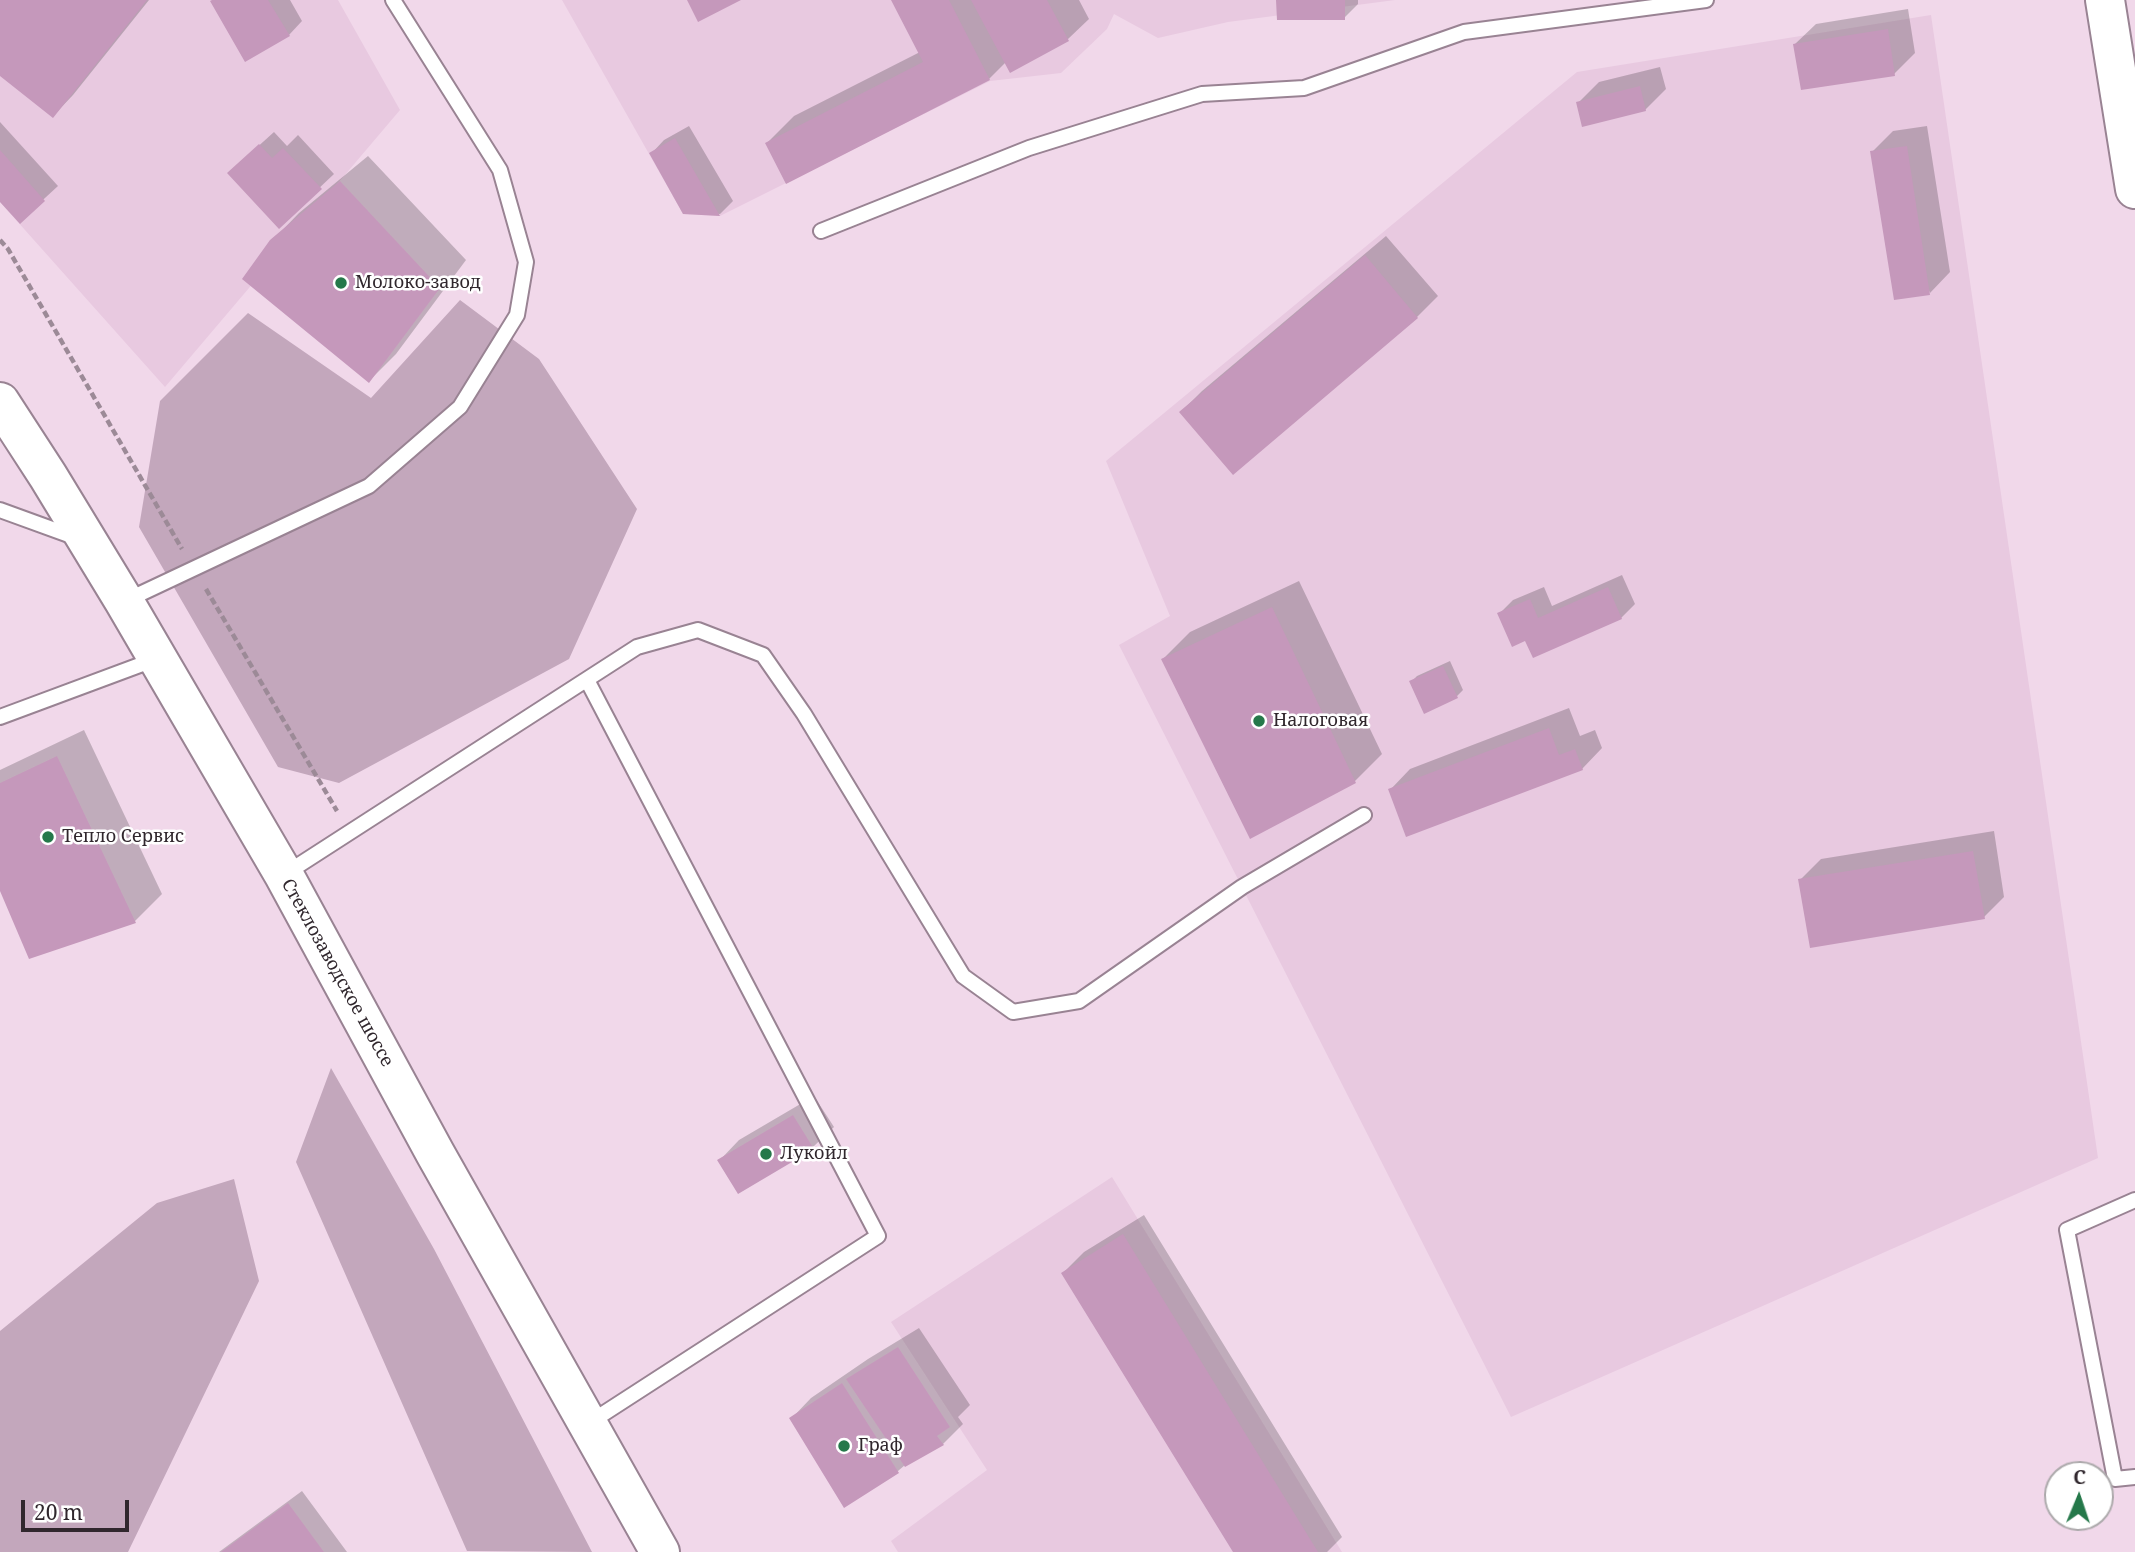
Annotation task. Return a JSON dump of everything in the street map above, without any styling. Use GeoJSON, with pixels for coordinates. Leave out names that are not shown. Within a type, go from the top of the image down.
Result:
{"type":"FeatureCollection","features":[{"type":"Feature","properties":{"kind":"main road"},"geometry":{"type":"LineString","coordinates":[[2105,0],[2135,189]]}},
{"type":"Feature","properties":{"kind":"main road","name":"Стеклозаводское шоссе"},"geometry":{"type":"LineString","coordinates":[[0,402],[124,601],[284,875],[435,1153],[660,1552]]}},
{"type":"Feature","properties":{"kind":"lane"},"geometry":{"type":"LineString","coordinates":[[124,601],[369,485],[460,407],[517,316],[526,262],[500,170],[393,0]]}},
{"type":"Feature","properties":{"kind":"lane"},"geometry":{"type":"LineString","coordinates":[[821,231],[1029,148],[1202,94],[1304,88],[1464,32],[1706,0]]}},
{"type":"Feature","properties":{"kind":"lane"},"geometry":{"type":"LineString","coordinates":[[0,510],[88,542]]}},
{"type":"Feature","properties":{"kind":"lane"},"geometry":{"type":"LineString","coordinates":[[284,875],[637,647],[698,630],[763,655],[804,714],[963,976],[1013,1012],[1079,1001],[1241,887],[1364,815]]}},
{"type":"Feature","properties":{"kind":"lane"},"geometry":{"type":"LineString","coordinates":[[0,717],[157,659]]}},
{"type":"Feature","properties":{"kind":"lane"},"geometry":{"type":"LineString","coordinates":[[587,680],[878,1236],[588,1424]]}},
{"type":"Feature","properties":{"kind":"lane"},"geometry":{"type":"LineString","coordinates":[[2135,1200],[2067,1230],[2115,1479],[2135,1477]]}},
{"type":"Feature","properties":{"kind":"path"},"geometry":{"type":"LineString","coordinates":[[0,240],[8,249],[349,833]]}},
{"type":"Feature","properties":{"kind":"shaded area"},"geometry":{"type":"Polygon","coordinates":[[[0,0],[338,0],[400,110],[165,387],[0,202],[0,0]]]}},
{"type":"Feature","properties":{"kind":"shaded area"},"geometry":{"type":"Polygon","coordinates":[[[562,0],[1395,0],[1228,22],[1158,38],[1114,14],[1107,29],[1061,73],[990,81],[720,216],[683,214],[562,0]]]}},
{"type":"Feature","properties":{"kind":"shaded area"},"geometry":{"type":"Polygon","coordinates":[[[1931,15],[2098,1158],[1511,1417],[1119,645],[1170,616],[1106,461],[1577,72],[1931,15]]]}},
{"type":"Feature","properties":{"kind":"shaded area"},"geometry":{"type":"Polygon","coordinates":[[[460,300],[539,359],[637,509],[569,659],[339,783],[278,767],[139,527],[160,401],[248,313],[371,398],[460,300]]]}},
{"type":"Feature","properties":{"kind":"shaded area"},"geometry":{"type":"Polygon","coordinates":[[[331,1068],[434,1249],[592,1552],[467,1551],[296,1162],[331,1068]]]}},
{"type":"Feature","properties":{"kind":"shaded area"},"geometry":{"type":"Polygon","coordinates":[[[1112,1177],[1342,1552],[898,1552],[891,1541],[987,1470],[891,1322],[1112,1177]]]}},
{"type":"Feature","properties":{"kind":"shaded area"},"geometry":{"type":"Polygon","coordinates":[[[234,1179],[259,1281],[128,1552],[0,1552],[0,1331],[157,1203],[234,1179]]]}},
{"type":"Feature","properties":{"kind":"building"},"geometry":{"type":"Polygon","coordinates":[[[0,0],[147,0],[53,118],[0,76],[0,0]]]}},
{"type":"Feature","properties":{"kind":"building"},"geometry":{"type":"Polygon","coordinates":[[[268,0],[290,36],[245,62],[210,1],[268,0]]]}},
{"type":"Feature","properties":{"kind":"building"},"geometry":{"type":"Polygon","coordinates":[[[687,0],[741,0],[698,22],[687,0]]]}},
{"type":"Feature","properties":{"kind":"building"},"geometry":{"type":"Polygon","coordinates":[[[891,0],[949,0],[990,80],[786,184],[765,143],[923,62],[891,0]]]}},
{"type":"Feature","properties":{"kind":"building"},"geometry":{"type":"Polygon","coordinates":[[[971,0],[1047,0],[1069,41],[1010,73],[971,0]]]}},
{"type":"Feature","properties":{"kind":"building"},"geometry":{"type":"Polygon","coordinates":[[[1276,0],[1345,0],[1345,20],[1277,20],[1276,0]]]}},
{"type":"Feature","properties":{"kind":"building"},"geometry":{"type":"Polygon","coordinates":[[[1888,29],[1895,76],[1801,90],[1793,44],[1888,29]]]}},
{"type":"Feature","properties":{"kind":"building"},"geometry":{"type":"Polygon","coordinates":[[[1640,86],[1646,111],[1582,127],[1576,102],[1640,86]]]}},
{"type":"Feature","properties":{"kind":"building"},"geometry":{"type":"Polygon","coordinates":[[[675,138],[720,216],[683,214],[649,153],[675,138]]]}},
{"type":"Feature","properties":{"kind":"building"},"geometry":{"type":"Polygon","coordinates":[[[259,144],[272,158],[283,148],[322,189],[279,229],[227,173],[259,144]]]}},
{"type":"Feature","properties":{"kind":"building"},"geometry":{"type":"Polygon","coordinates":[[[1907,146],[1930,295],[1894,300],[1870,151],[1907,146]]]}},
{"type":"Feature","properties":{"kind":"building"},"geometry":{"type":"Polygon","coordinates":[[[0,150],[45,201],[20,224],[0,202],[0,150]]]}},
{"type":"Feature","properties":{"kind":"building","name":"Молоко-завод"},"geometry":{"type":"Polygon","coordinates":[[[340,181],[440,288],[369,383],[242,279],[270,240],[340,181]]]}},
{"type":"Feature","properties":{"kind":"building"},"geometry":{"type":"Polygon","coordinates":[[[1365,255],[1418,318],[1233,475],[1179,412],[1365,255]]]}},
{"type":"Feature","properties":{"kind":"building"},"geometry":{"type":"Polygon","coordinates":[[[1608,587],[1622,619],[1533,658],[1525,641],[1512,647],[1497,613],[1530,599],[1538,618],[1608,587]]]}},
{"type":"Feature","properties":{"kind":"building","name":"Налоговая"},"geometry":{"type":"Polygon","coordinates":[[[1272,607],[1356,783],[1250,839],[1161,659],[1272,607]]]}},
{"type":"Feature","properties":{"kind":"building"},"geometry":{"type":"Polygon","coordinates":[[[1443,666],[1458,698],[1424,714],[1409,681],[1443,666]]]}},
{"type":"Feature","properties":{"kind":"building"},"geometry":{"type":"Polygon","coordinates":[[[1549,728],[1559,755],[1575,749],[1583,770],[1406,837],[1388,789],[1549,728]]]}},
{"type":"Feature","properties":{"kind":"building","name":"Тепло Сервис"},"geometry":{"type":"Polygon","coordinates":[[[57,756],[136,923],[29,959],[0,891],[0,783],[57,756]]]}},
{"type":"Feature","properties":{"kind":"building"},"geometry":{"type":"Polygon","coordinates":[[[1973,851],[1985,919],[1810,948],[1798,879],[1973,851]]]}},
{"type":"Feature","properties":{"kind":"building","name":"Лукойл"},"geometry":{"type":"Polygon","coordinates":[[[793,1115],[814,1149],[738,1194],[717,1160],[793,1115]]]}},
{"type":"Feature","properties":{"kind":"building"},"geometry":{"type":"Polygon","coordinates":[[[1123,1234],[1318,1552],[1233,1552],[1061,1273],[1123,1234]]]}},
{"type":"Feature","properties":{"kind":"building"},"geometry":{"type":"Polygon","coordinates":[[[898,1347],[950,1427],[937,1436],[944,1445],[905,1467],[846,1379],[898,1347]]]}},
{"type":"Feature","properties":{"kind":"building","name":"Граф"},"geometry":{"type":"Polygon","coordinates":[[[842,1383],[899,1473],[844,1508],[789,1418],[842,1383]]]}},
{"type":"Feature","properties":{"kind":"building"},"geometry":{"type":"Polygon","coordinates":[[[288,1503],[324,1552],[221,1552],[288,1503]]]}},
{"type":"Feature","properties":{"kind":"place","name":"Молоко-завод"},"geometry":{"type":"Point","coordinates":[341,283]}},
{"type":"Feature","properties":{"kind":"place","name":"Налоговая"},"geometry":{"type":"Point","coordinates":[1259,721]}},
{"type":"Feature","properties":{"kind":"place","name":"Тепло Сервис"},"geometry":{"type":"Point","coordinates":[48,837]}},
{"type":"Feature","properties":{"kind":"place","name":"Лукойл"},"geometry":{"type":"Point","coordinates":[766,1154]}},
{"type":"Feature","properties":{"kind":"place","name":"Граф"},"geometry":{"type":"Point","coordinates":[844,1446]}}]}
